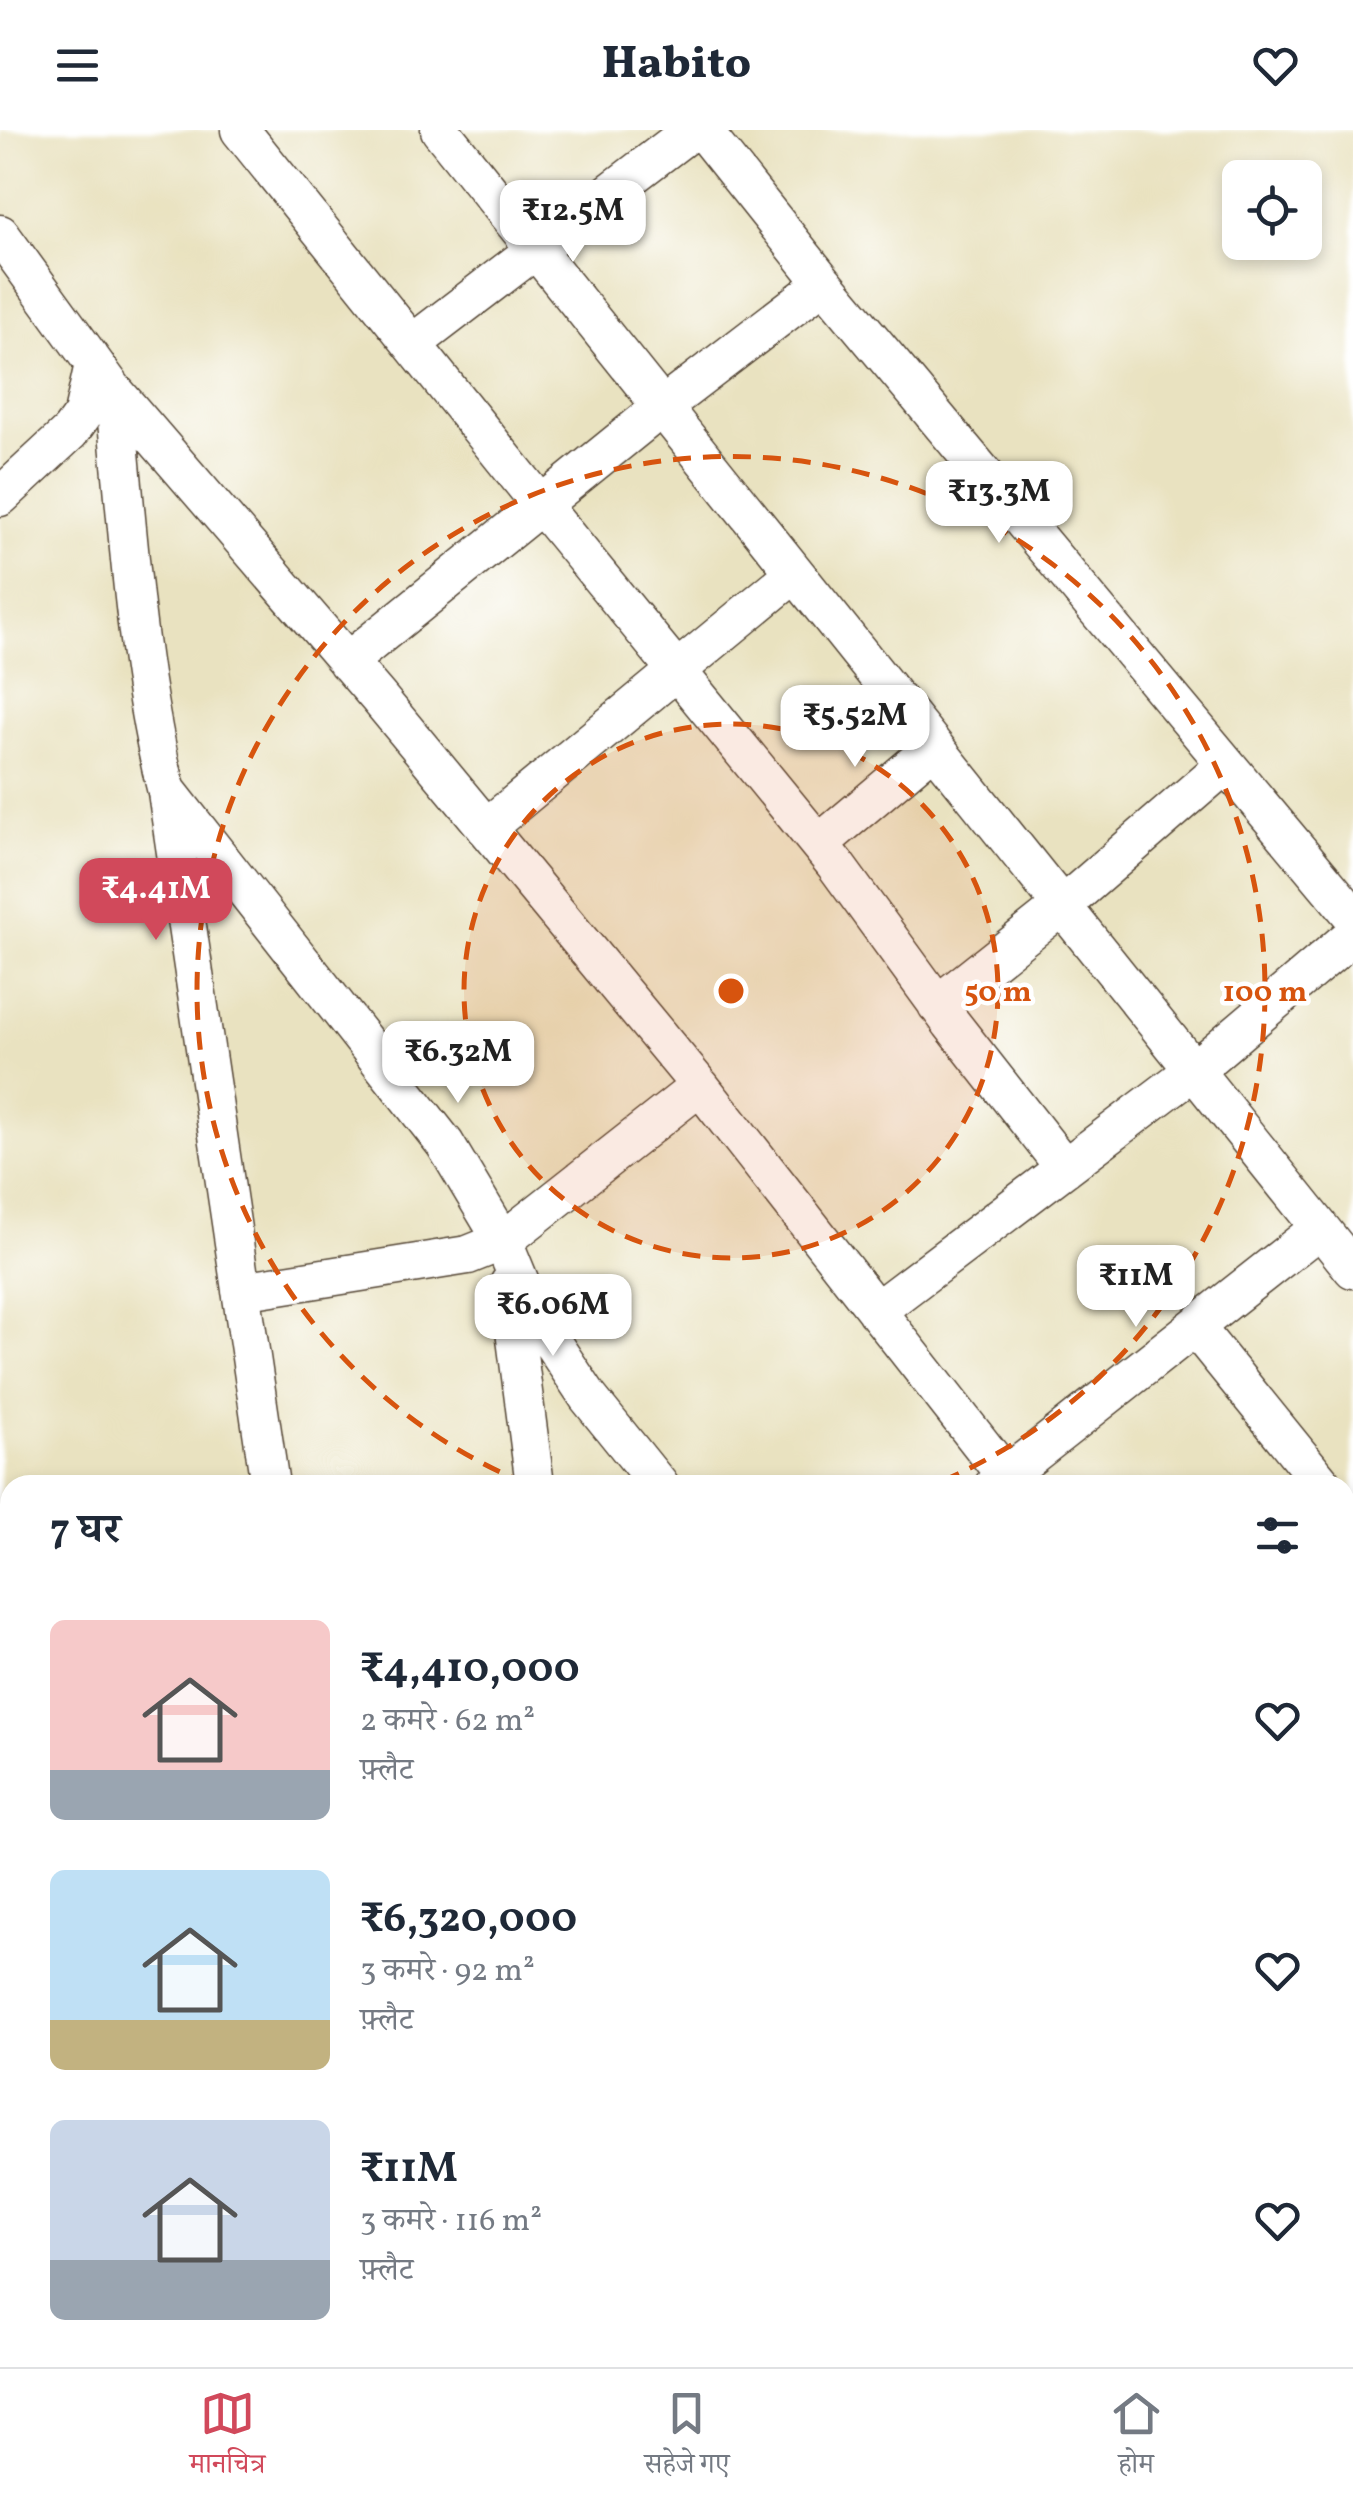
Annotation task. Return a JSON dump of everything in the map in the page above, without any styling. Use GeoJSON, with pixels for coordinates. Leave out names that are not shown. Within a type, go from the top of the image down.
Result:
{"type":"FeatureCollection","features":[{"type":"Feature","properties":{"kind":"street"},"geometry":{"type":"LineString","coordinates":[[240,130],[819,844],[1066,1168]]}},
{"type":"Feature","properties":{"kind":"street"},"geometry":{"type":"LineString","coordinates":[[440,130],[1353,1269]]}},
{"type":"Feature","properties":{"kind":"street"},"geometry":{"type":"LineString","coordinates":[[412,344],[692,130]]}},
{"type":"Feature","properties":{"kind":"street"},"geometry":{"type":"LineString","coordinates":[[702,130],[824,283],[1353,916]]}},
{"type":"Feature","properties":{"kind":"street"},"geometry":{"type":"LineString","coordinates":[[0,234],[104,378],[348,662],[700,1086],[999,1475]]}},
{"type":"Feature","properties":{"kind":"street"},"geometry":{"type":"LineString","coordinates":[[348,662],[662,408],[824,283]]}},
{"type":"Feature","properties":{"kind":"street"},"geometry":{"type":"LineString","coordinates":[[0,497],[70,432],[104,378]]}},
{"type":"Feature","properties":{"kind":"street"},"geometry":{"type":"LineString","coordinates":[[104,378],[143,666],[156,749],[168,792],[269,1475]]}},
{"type":"Feature","properties":{"kind":"street"},"geometry":{"type":"LineString","coordinates":[[486,828],[795,573]]}},
{"type":"Feature","properties":{"kind":"street"},"geometry":{"type":"LineString","coordinates":[[819,844],[934,747]]}},
{"type":"Feature","properties":{"kind":"street"},"geometry":{"type":"LineString","coordinates":[[938,1004],[1062,906],[1226,764]]}},
{"type":"Feature","properties":{"kind":"street"},"geometry":{"type":"LineString","coordinates":[[168,792],[445,1144],[503,1241],[533,1314],[588,1396],[651,1475]]}},
{"type":"Feature","properties":{"kind":"street"},"geometry":{"type":"LineString","coordinates":[[876,1311],[1194,1070],[1353,935]]}},
{"type":"Feature","properties":{"kind":"street"},"geometry":{"type":"LineString","coordinates":[[242,1291],[468,1255],[503,1241],[700,1086]]}},
{"type":"Feature","properties":{"kind":"street"},"geometry":{"type":"LineString","coordinates":[[1013,1475],[1320,1228]]}},
{"type":"Feature","properties":{"kind":"street"},"geometry":{"type":"LineString","coordinates":[[503,1241],[534,1475]]}},
{"type":"Feature","properties":{"kind":"street"},"geometry":{"type":"LineString","coordinates":[[1194,1327],[1316,1475]]}}]}
